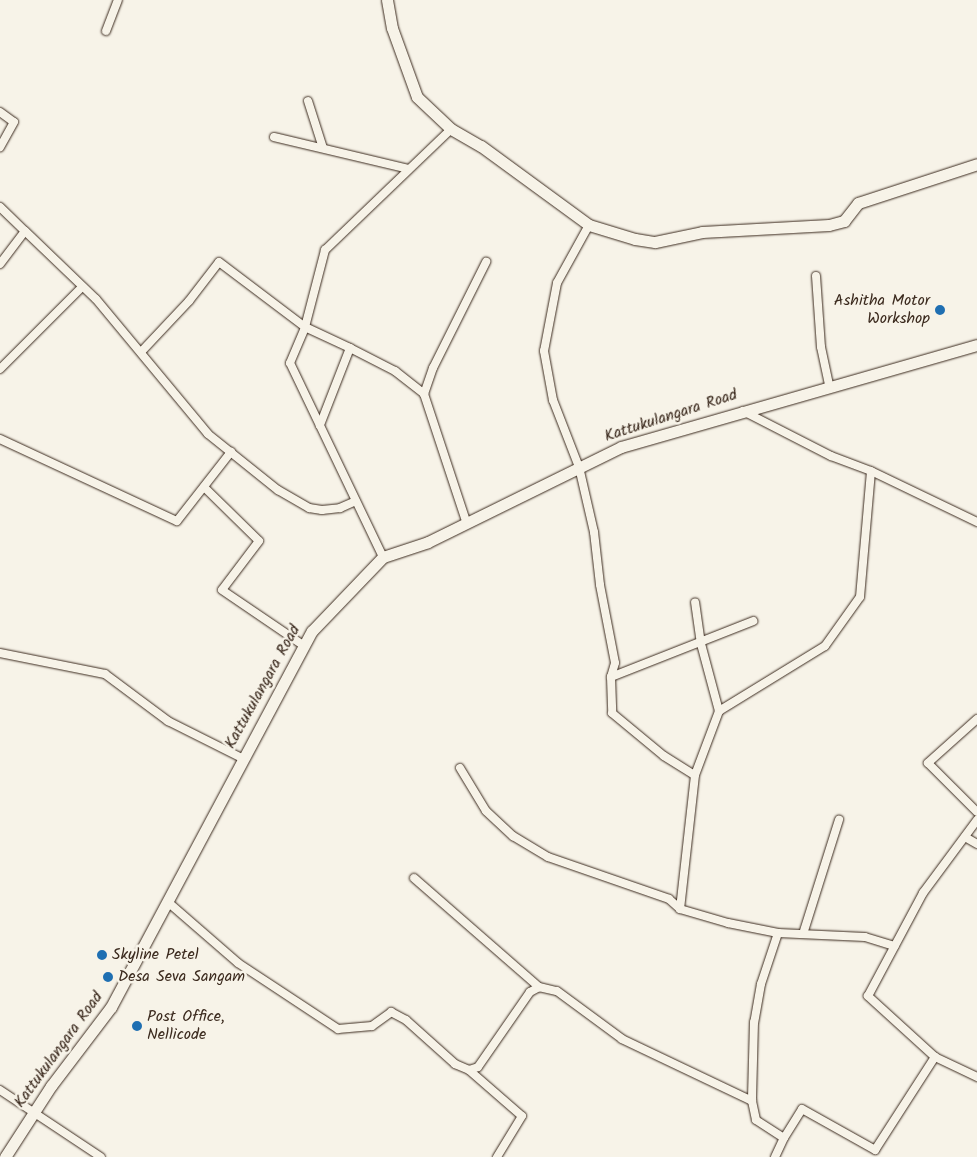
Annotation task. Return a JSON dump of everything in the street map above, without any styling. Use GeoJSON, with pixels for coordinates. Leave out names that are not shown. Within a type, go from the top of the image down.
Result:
{"type":"FeatureCollection","features":[{"type":"Feature","properties":{"kind":"street"},"geometry":{"type":"LineString","coordinates":[[106,31],[118,0]]}},
{"type":"Feature","properties":{"kind":"street"},"geometry":{"type":"LineString","coordinates":[[387,0],[392,28],[417,97],[450,129],[482,146],[589,225],[655,242],[702,232],[829,225],[844,221],[858,203],[977,164]]}},
{"type":"Feature","properties":{"kind":"street"},"geometry":{"type":"LineString","coordinates":[[308,101],[323,148]]}},
{"type":"Feature","properties":{"kind":"street"},"geometry":{"type":"LineString","coordinates":[[0,112],[14,122],[0,147]]}},
{"type":"Feature","properties":{"kind":"street"},"geometry":{"type":"LineString","coordinates":[[382,557],[290,363],[305,326],[325,250],[450,129]]}},
{"type":"Feature","properties":{"kind":"street"},"geometry":{"type":"LineString","coordinates":[[274,137],[408,169]]}},
{"type":"Feature","properties":{"kind":"street"},"geometry":{"type":"LineString","coordinates":[[0,207],[96,299],[208,434],[278,490],[309,508],[322,510],[356,501]]}},
{"type":"Feature","properties":{"kind":"street"},"geometry":{"type":"LineString","coordinates":[[589,225],[557,283],[544,351],[553,400],[579,467],[594,532],[600,585],[615,663],[611,677],[612,713],[664,756],[695,775]]}},
{"type":"Feature","properties":{"kind":"street"},"geometry":{"type":"LineString","coordinates":[[0,264],[25,231]]}},
{"type":"Feature","properties":{"kind":"street"},"geometry":{"type":"LineString","coordinates":[[141,352],[189,302],[220,262],[305,326],[395,371],[424,394],[466,521]]}},
{"type":"Feature","properties":{"kind":"street"},"geometry":{"type":"LineString","coordinates":[[424,394],[433,368],[486,262]]}},
{"type":"Feature","properties":{"kind":"street"},"geometry":{"type":"LineString","coordinates":[[816,276],[821,347],[829,386]]}},
{"type":"Feature","properties":{"kind":"street"},"geometry":{"type":"LineString","coordinates":[[0,369],[82,287]]}},
{"type":"Feature","properties":{"kind":"street","name":"Kattukulangara Road"},"geometry":{"type":"LineString","coordinates":[[5,1157],[35,1111],[111,1007],[169,903],[242,758],[303,645],[312,631],[382,557],[428,542],[466,521],[621,447],[741,411],[977,345]]}},
{"type":"Feature","properties":{"kind":"street"},"geometry":{"type":"LineString","coordinates":[[320,425],[350,348]]}},
{"type":"Feature","properties":{"kind":"street"},"geometry":{"type":"LineString","coordinates":[[741,411],[831,456],[871,471],[977,522]]}},
{"type":"Feature","properties":{"kind":"street"},"geometry":{"type":"LineString","coordinates":[[0,439],[177,521],[231,452]]}},
{"type":"Feature","properties":{"kind":"street"},"geometry":{"type":"LineString","coordinates":[[719,711],[825,646],[860,597],[871,471]]}},
{"type":"Feature","properties":{"kind":"street"},"geometry":{"type":"LineString","coordinates":[[204,487],[259,541],[222,590],[303,645]]}},
{"type":"Feature","properties":{"kind":"street"},"geometry":{"type":"LineString","coordinates":[[680,909],[695,775],[719,711],[701,644],[695,602]]}},
{"type":"Feature","properties":{"kind":"street"},"geometry":{"type":"LineString","coordinates":[[611,677],[701,644],[752,621]]}},
{"type":"Feature","properties":{"kind":"street"},"geometry":{"type":"LineString","coordinates":[[0,653],[105,674],[168,721],[242,758]]}},
{"type":"Feature","properties":{"kind":"street"},"geometry":{"type":"LineString","coordinates":[[977,719],[928,763],[977,812]]}},
{"type":"Feature","properties":{"kind":"street"},"geometry":{"type":"LineString","coordinates":[[460,768],[486,811],[513,836],[548,857],[669,899],[680,909],[745,927],[778,933],[865,938],[895,946]]}},
{"type":"Feature","properties":{"kind":"street"},"geometry":{"type":"LineString","coordinates":[[803,934],[839,820]]}},
{"type":"Feature","properties":{"kind":"street"},"geometry":{"type":"LineString","coordinates":[[977,820],[922,893],[868,996],[935,1056],[977,1077]]}},
{"type":"Feature","properties":{"kind":"street"},"geometry":{"type":"LineString","coordinates":[[965,837],[977,844]]}},
{"type":"Feature","properties":{"kind":"street"},"geometry":{"type":"LineString","coordinates":[[414,878],[539,987],[557,991],[622,1039],[752,1101]]}},
{"type":"Feature","properties":{"kind":"street"},"geometry":{"type":"LineString","coordinates":[[169,903],[238,963],[338,1029],[372,1026],[391,1012],[406,1020],[455,1064],[469,1070],[522,1116],[497,1157]]}},
{"type":"Feature","properties":{"kind":"street"},"geometry":{"type":"LineString","coordinates":[[778,933],[760,984],[754,1022],[752,1101],[756,1120],[784,1138]]}},
{"type":"Feature","properties":{"kind":"street"},"geometry":{"type":"LineString","coordinates":[[469,1070],[478,1067],[530,992],[539,987]]}},
{"type":"Feature","properties":{"kind":"street"},"geometry":{"type":"LineString","coordinates":[[775,1157],[802,1108],[875,1150],[935,1056]]}},
{"type":"Feature","properties":{"kind":"street"},"geometry":{"type":"LineString","coordinates":[[0,1090],[35,1111],[101,1157]]}},
{"type":"Feature","properties":{"kind":"place","name":"Ashitha Motor Workshop"},"geometry":{"type":"Point","coordinates":[940,310]}},
{"type":"Feature","properties":{"kind":"place","name":"Skyline Petel"},"geometry":{"type":"Point","coordinates":[102,955]}},
{"type":"Feature","properties":{"kind":"place","name":"Desa Seva Sangam"},"geometry":{"type":"Point","coordinates":[108,977]}},
{"type":"Feature","properties":{"kind":"place","name":"Post Office, Nellicode"},"geometry":{"type":"Point","coordinates":[137,1026]}}]}
